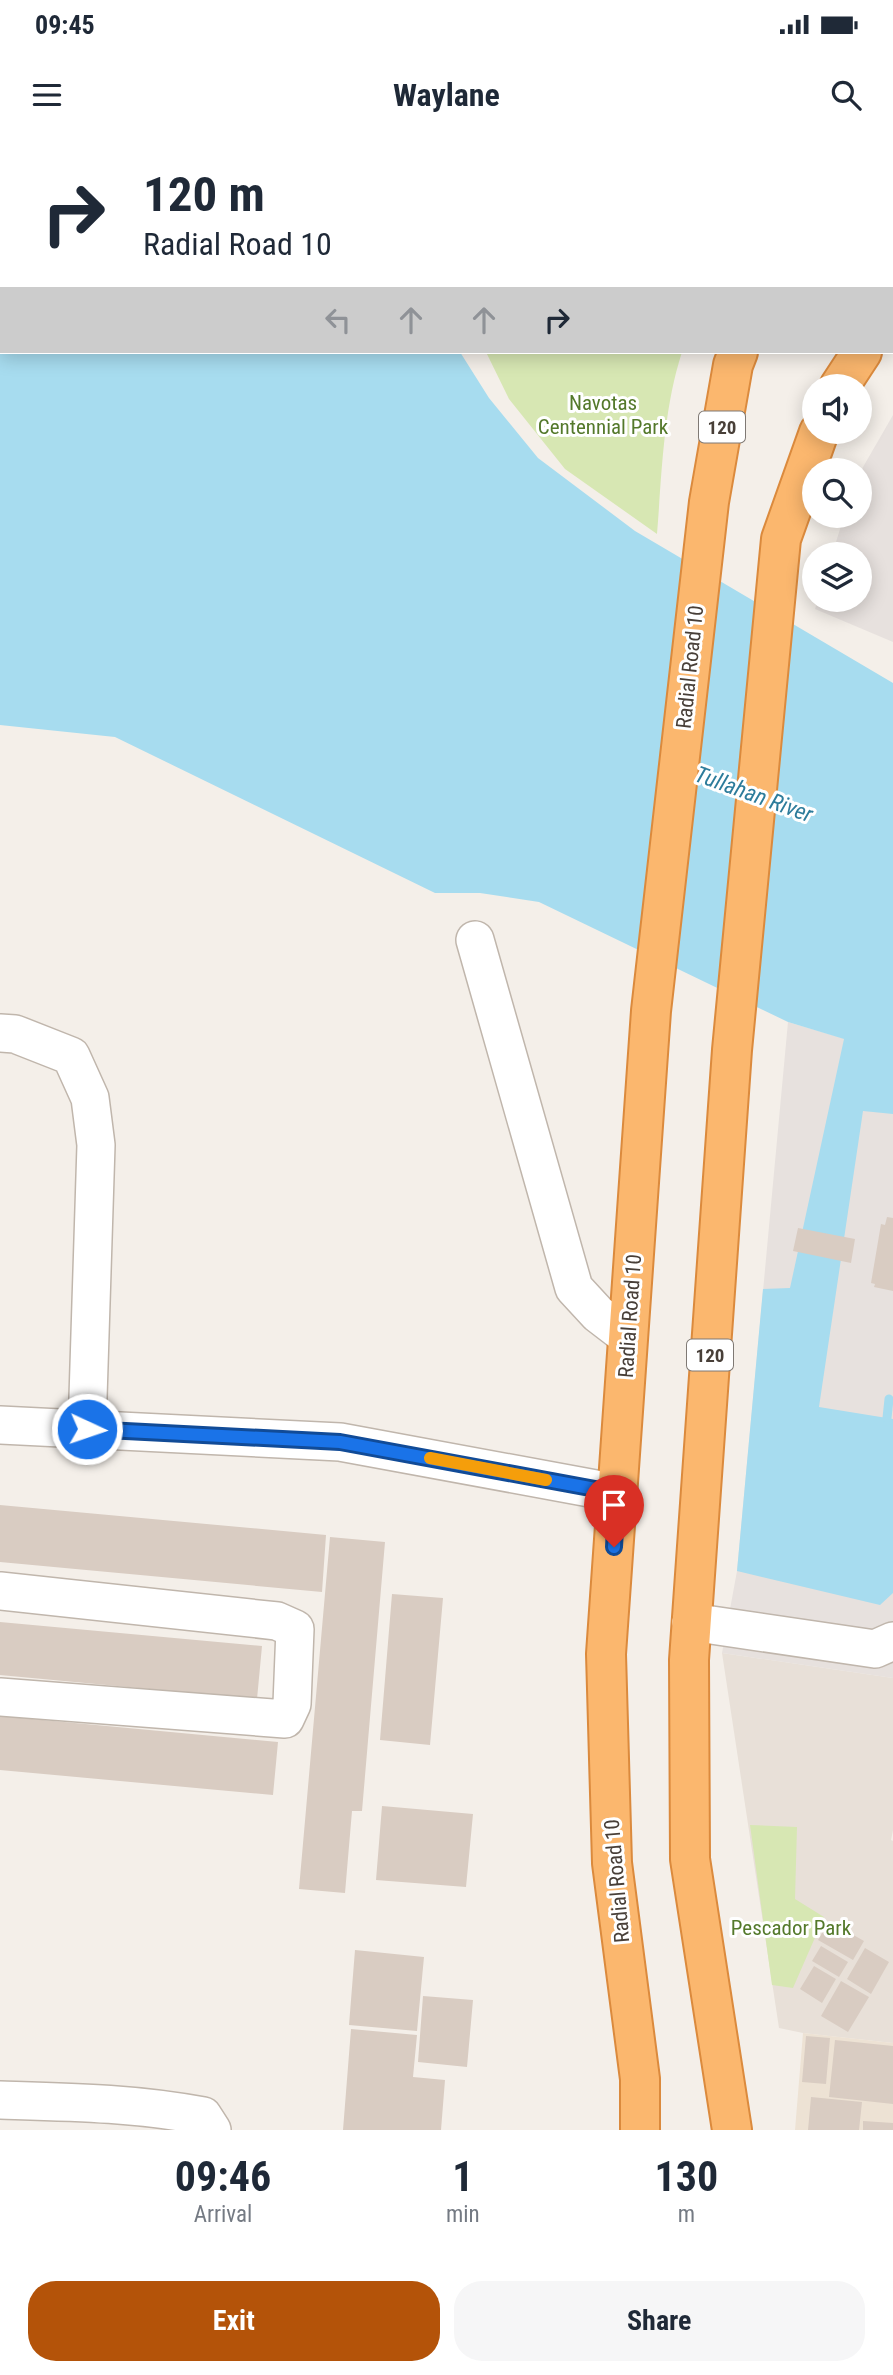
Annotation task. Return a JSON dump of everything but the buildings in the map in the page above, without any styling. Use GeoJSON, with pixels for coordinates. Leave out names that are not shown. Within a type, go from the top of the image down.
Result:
{"type":"FeatureCollection","features":[{"type":"Feature","properties":{"kind":"highway","name":"Radial Road 10"},"geometry":{"type":"LineString","coordinates":[[640,2130],[640,2078],[612,1863],[606,1654],[651,1011],[709,502],[737,354]]}},
{"type":"Feature","properties":{"kind":"highway"},"geometry":{"type":"LineString","coordinates":[[848,374],[861,354]]}},
{"type":"Feature","properties":{"kind":"highway","name":"120"},"geometry":{"type":"LineString","coordinates":[[732,2130],[690,1859],[689,1660],[732,1050],[781,538],[815,444]]}},
{"type":"Feature","properties":{"kind":"lane"},"geometry":{"type":"LineString","coordinates":[[475,940],[574,1288],[598,1314],[628,1337]]}},
{"type":"Feature","properties":{"kind":"lane"},"geometry":{"type":"LineString","coordinates":[[0,1033],[15,1034],[71,1056],[90,1098],[96,1145],[87,1429]]}},
{"type":"Feature","properties":{"kind":"lane"},"geometry":{"type":"LineString","coordinates":[[0,1425],[340,1442],[617,1493]]}},
{"type":"Feature","properties":{"kind":"lane"},"geometry":{"type":"LineString","coordinates":[[0,1591],[277,1621],[295,1629],[292,1704],[285,1719],[0,1698]]}},
{"type":"Feature","properties":{"kind":"lane"},"geometry":{"type":"LineString","coordinates":[[691,1622],[875,1649],[893,1641]]}},
{"type":"Feature","properties":{"kind":"lane"},"geometry":{"type":"LineString","coordinates":[[0,2100],[111,2103],[171,2110],[203,2116],[212,2130]]}},
{"type":"Feature","properties":{"kind":"shaded area"},"geometry":{"type":"Polygon","coordinates":[[[893,415],[893,642],[822,612],[872,612],[872,542],[836,542],[840,528],[872,528],[872,458],[868,458],[893,415]]]}},
{"type":"Feature","properties":{"kind":"shaded area"},"geometry":{"type":"Polygon","coordinates":[[[788,1022],[893,1053],[893,1678],[722,1653],[737,1571],[788,1022]]]}},
{"type":"Feature","properties":{"kind":"shaded area"},"geometry":{"type":"Polygon","coordinates":[[[722,1653],[893,1678],[893,2043],[779,2028],[722,1653]]]}},
{"type":"Feature","properties":{"kind":"shaded area"},"geometry":{"type":"Polygon","coordinates":[[[803,2033],[893,2043],[893,2130],[795,2130],[803,2033]]]}},
{"type":"Feature","properties":{"kind":"green space","name":"Navotas Centennial Park"},"geometry":{"type":"Polygon","coordinates":[[[487,354],[681,354],[667,419],[657,534],[565,469],[509,399],[487,354]]]}},
{"type":"Feature","properties":{"kind":"green space","name":"Pescador Park"},"geometry":{"type":"Polygon","coordinates":[[[750,1825],[797,1827],[795,1899],[824,1917],[793,1988],[772,1985],[750,1825]]]}},
{"type":"Feature","properties":{"kind":"water","name":"Tullahan River"},"geometry":{"type":"Polygon","coordinates":[[[0,354],[461,354],[489,398],[538,458],[635,531],[893,683],[893,1114],[863,1111],[819,1407],[893,1419],[893,1593],[880,1605],[737,1571],[763,1289],[790,1288],[844,1039],[788,1022],[539,902],[480,893],[435,893],[115,737],[0,725],[0,354]]]}},
{"type":"Feature","properties":{"kind":"waterway"},"geometry":{"type":"LineString","coordinates":[[887,1418],[889,1399]]}},
{"type":"Feature","properties":{"kind":"slow traffic"},"geometry":{"type":"LineString","coordinates":[[430,1458],[546,1480]]}},
{"type":"Feature","properties":{"kind":"route"},"geometry":{"type":"LineString","coordinates":[[87,1429],[340,1442],[617,1493],[614,1547]]}}]}
